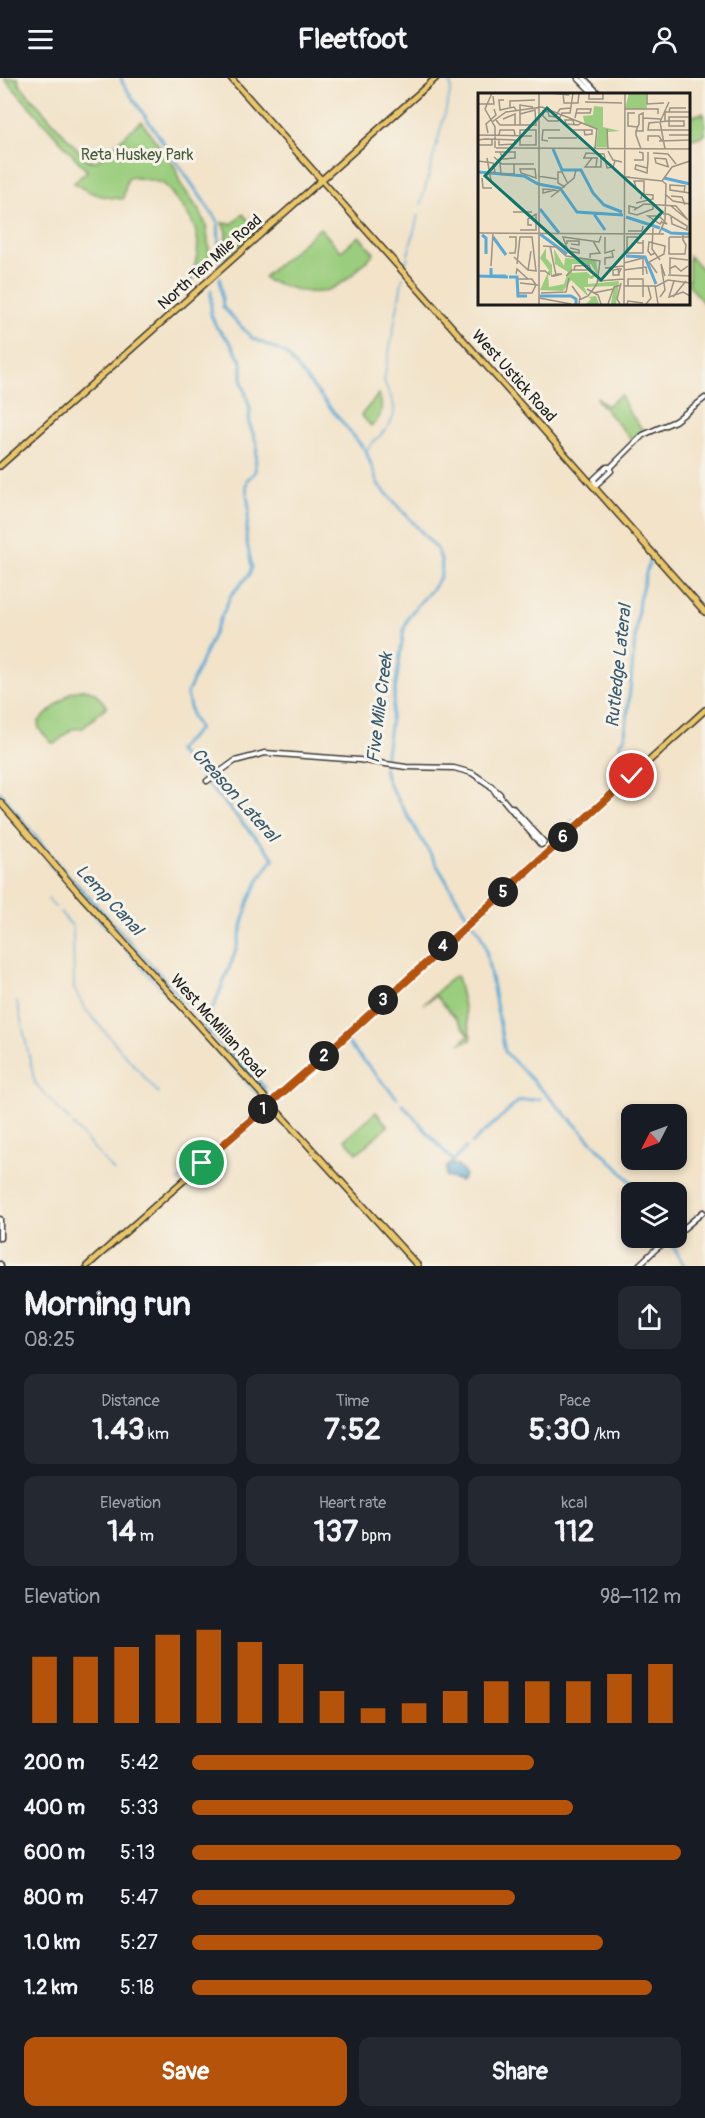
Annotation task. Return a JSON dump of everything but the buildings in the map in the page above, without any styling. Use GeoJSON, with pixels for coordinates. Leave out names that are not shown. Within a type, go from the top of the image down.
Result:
{"type":"FeatureCollection","features":[{"type":"Feature","properties":{"kind":"main road","name":"West Ustick Road"},"geometry":{"type":"LineString","coordinates":[[231,78],[705,612]]}},
{"type":"Feature","properties":{"kind":"main road","name":"North Ten Mile Road"},"geometry":{"type":"LineString","coordinates":[[0,466],[436,78]]}},
{"type":"Feature","properties":{"kind":"main road"},"geometry":{"type":"LineString","coordinates":[[87,1266],[705,710]]}},
{"type":"Feature","properties":{"kind":"main road","name":"West McMillan Road"},"geometry":{"type":"LineString","coordinates":[[0,802],[77,891],[418,1266]]}},
{"type":"Feature","properties":{"kind":"street"},"geometry":{"type":"LineString","coordinates":[[578,78],[593,93]]}},
{"type":"Feature","properties":{"kind":"street"},"geometry":{"type":"LineString","coordinates":[[584,78],[598,93]]}},
{"type":"Feature","properties":{"kind":"street"},"geometry":{"type":"LineString","coordinates":[[593,484],[606,476],[611,471],[611,467],[643,435],[675,421],[705,398]]}},
{"type":"Feature","properties":{"kind":"street"},"geometry":{"type":"LineString","coordinates":[[207,781],[235,760],[265,753],[464,770],[482,778],[495,788],[510,807],[509,809],[548,851]]}},
{"type":"Feature","properties":{"kind":"street"},"geometry":{"type":"LineString","coordinates":[[687,1226],[703,1212]]}},
{"type":"Feature","properties":{"kind":"street"},"geometry":{"type":"LineString","coordinates":[[0,1219],[0,1238]]}},
{"type":"Feature","properties":{"kind":"street"},"geometry":{"type":"LineString","coordinates":[[638,1266],[658,1248]]}},
{"type":"Feature","properties":{"kind":"green space","name":"Reta Huskey Park"},"geometry":{"type":"Polygon","coordinates":[[[4,78],[18,78],[19,84],[88,161],[97,161],[141,121],[175,167],[180,183],[206,225],[210,257],[189,285],[198,249],[195,229],[191,219],[168,189],[163,184],[131,177],[127,180],[123,199],[97,195],[74,183],[87,171],[4,78]]]}},
{"type":"Feature","properties":{"kind":"green space"},"geometry":{"type":"Polygon","coordinates":[[[703,113],[705,135],[690,140],[690,117],[703,113]]]}},
{"type":"Feature","properties":{"kind":"green space"},"geometry":{"type":"Polygon","coordinates":[[[243,214],[257,230],[225,258],[226,231],[222,223],[232,224],[243,214]]]}},
{"type":"Feature","properties":{"kind":"green space"},"geometry":{"type":"Polygon","coordinates":[[[320,228],[341,251],[359,236],[374,253],[337,286],[319,292],[293,289],[268,281],[264,277],[320,228]]]}},
{"type":"Feature","properties":{"kind":"green space"},"geometry":{"type":"Polygon","coordinates":[[[690,257],[705,272],[705,305],[690,286],[690,257]]]}},
{"type":"Feature","properties":{"kind":"green space"},"geometry":{"type":"Polygon","coordinates":[[[379,394],[381,412],[371,426],[361,415],[379,394]]]}},
{"type":"Feature","properties":{"kind":"green space"},"geometry":{"type":"Polygon","coordinates":[[[621,395],[629,412],[643,430],[634,440],[597,400],[597,397],[606,406],[621,395]]]}},
{"type":"Feature","properties":{"kind":"green space"},"geometry":{"type":"Polygon","coordinates":[[[85,689],[94,692],[107,706],[83,728],[72,729],[56,743],[52,743],[39,729],[38,722],[71,692],[85,689]]]}},
{"type":"Feature","properties":{"kind":"green space"},"geometry":{"type":"Polygon","coordinates":[[[457,976],[471,1037],[471,1040],[461,1043],[469,1034],[436,996],[424,1004],[453,977],[457,976]]]}},
{"type":"Feature","properties":{"kind":"green space"},"geometry":{"type":"Polygon","coordinates":[[[376,1112],[388,1126],[357,1153],[345,1139],[376,1112]]]}},
{"type":"Feature","properties":{"kind":"water"},"geometry":{"type":"Polygon","coordinates":[[[451,1163],[458,1166],[465,1174],[460,1181],[446,1177],[446,1168],[451,1163]]]}},
{"type":"Feature","properties":{"kind":"waterway"},"geometry":{"type":"LineString","coordinates":[[121,78],[218,222],[220,262]]}},
{"type":"Feature","properties":{"kind":"waterway"},"geometry":{"type":"LineString","coordinates":[[421,204],[451,90],[450,78]]}},
{"type":"Feature","properties":{"kind":"waterway"},"geometry":{"type":"LineString","coordinates":[[406,263],[418,215]]}},
{"type":"Feature","properties":{"kind":"waterway"},"geometry":{"type":"LineString","coordinates":[[366,451],[389,426],[394,414],[393,404],[384,380],[403,277]]}},
{"type":"Feature","properties":{"kind":"waterway","name":"Five Mile Creek"},"geometry":{"type":"LineString","coordinates":[[220,278],[223,307],[252,338],[285,353],[366,451],[378,484],[437,549],[442,570],[439,578],[410,615],[404,629],[384,767],[387,781],[469,919],[479,931],[485,945],[505,1052],[631,1182]]}},
{"type":"Feature","properties":{"kind":"waterway","name":"Creason Lateral"},"geometry":{"type":"LineString","coordinates":[[204,1020],[214,1006],[235,953],[249,900],[260,878],[274,858],[177,750],[199,729],[192,716],[187,694],[231,595],[249,575],[252,567],[246,538],[249,508],[246,486],[247,480],[255,472],[257,445],[249,423],[250,409],[242,381],[242,363],[230,342],[217,328],[211,315],[211,290]]}},
{"type":"Feature","properties":{"kind":"waterway","name":"Rutledge Lateral"},"geometry":{"type":"LineString","coordinates":[[571,821],[578,820],[621,782],[623,775],[620,743],[625,738],[639,600],[650,558]]}},
{"type":"Feature","properties":{"kind":"waterway","name":"Lemp Canal"},"geometry":{"type":"LineString","coordinates":[[0,792],[58,864],[203,1021]]}},
{"type":"Feature","properties":{"kind":"waterway"},"geometry":{"type":"LineString","coordinates":[[48,863],[73,890]]}},
{"type":"Feature","properties":{"kind":"waterway"},"geometry":{"type":"LineString","coordinates":[[77,896],[183,1013]]}},
{"type":"Feature","properties":{"kind":"waterway"},"geometry":{"type":"LineString","coordinates":[[48,899],[55,907]]}},
{"type":"Feature","properties":{"kind":"waterway"},"geometry":{"type":"LineString","coordinates":[[60,912],[73,927],[74,989],[86,1010],[159,1094]]}},
{"type":"Feature","properties":{"kind":"waterway"},"geometry":{"type":"LineString","coordinates":[[17,1002],[35,1083],[70,1121]]}},
{"type":"Feature","properties":{"kind":"waterway"},"geometry":{"type":"LineString","coordinates":[[187,1018],[265,1103],[214,1150]]}},
{"type":"Feature","properties":{"kind":"waterway","name":"Creason Lateral"},"geometry":{"type":"LineString","coordinates":[[203,1024],[269,1097]]}},
{"type":"Feature","properties":{"kind":"waterway","name":"Creason Lateral"},"geometry":{"type":"LineString","coordinates":[[207,1024],[265,1088]]}},
{"type":"Feature","properties":{"kind":"waterway","name":"Lemp Canal"},"geometry":{"type":"LineString","coordinates":[[345,1040],[397,1098]]}},
{"type":"Feature","properties":{"kind":"waterway","name":"Lemp Canal"},"geometry":{"type":"LineString","coordinates":[[472,1143],[519,1101],[540,1099]]}},
{"type":"Feature","properties":{"kind":"waterway","name":"Lemp Canal"},"geometry":{"type":"LineString","coordinates":[[402,1104],[453,1161],[466,1148]]}},
{"type":"Feature","properties":{"kind":"waterway"},"geometry":{"type":"LineString","coordinates":[[270,1109],[273,1114]]}},
{"type":"Feature","properties":{"kind":"waterway"},"geometry":{"type":"LineString","coordinates":[[73,1125],[114,1171]]}},
{"type":"Feature","properties":{"kind":"waterway"},"geometry":{"type":"LineString","coordinates":[[178,1181],[206,1156]]}},
{"type":"Feature","properties":{"kind":"waterway","name":"Five Mile Creek"},"geometry":{"type":"LineString","coordinates":[[674,1248],[684,1266]]}},
{"type":"Feature","properties":{"kind":"route"},"geometry":{"type":"LineString","coordinates":[[202,1163],[315,1064],[632,776]]}}]}
